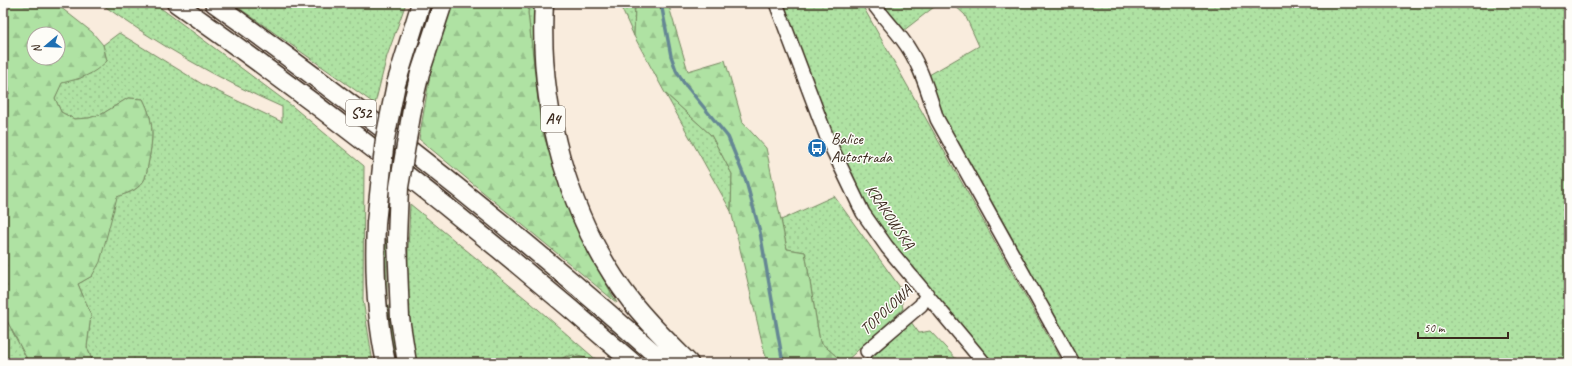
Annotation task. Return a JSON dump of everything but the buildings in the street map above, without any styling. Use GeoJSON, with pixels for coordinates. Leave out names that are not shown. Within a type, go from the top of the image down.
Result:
{"type":"FeatureCollection","features":[{"type":"Feature","properties":{"kind":"highway","name":"S52"},"geometry":{"type":"LineString","coordinates":[[176,3],[367,144],[534,278],[633,363]]}},
{"type":"Feature","properties":{"kind":"highway","name":"S52"},"geometry":{"type":"LineString","coordinates":[[214,3],[275,47],[453,184],[614,317],[665,363]]}},
{"type":"Feature","properties":{"kind":"highway"},"geometry":{"type":"LineString","coordinates":[[386,363],[378,312],[375,279],[376,223],[385,139],[396,84],[421,3]]}},
{"type":"Feature","properties":{"kind":"highway"},"geometry":{"type":"LineString","coordinates":[[407,363],[400,318],[397,239],[399,187],[414,98],[422,66],[443,3]]}},
{"type":"Feature","properties":{"kind":"highway","name":"A4"},"geometry":{"type":"LineString","coordinates":[[544,3],[543,23],[546,81],[560,154],[578,206],[601,254],[631,301],[689,363]]}},
{"type":"Feature","properties":{"kind":"street","name":"KRAKOWSKA"},"geometry":{"type":"LineString","coordinates":[[776,3],[808,92],[845,178],[863,213],[883,241],[984,363]]}},
{"type":"Feature","properties":{"kind":"street"},"geometry":{"type":"LineString","coordinates":[[872,3],[903,40],[912,56],[925,82],[937,119],[1073,363]]}},
{"type":"Feature","properties":{"kind":"street","name":"TOPOLOWA"},"geometry":{"type":"LineString","coordinates":[[867,351],[921,305],[927,294]]}},
{"type":"Feature","properties":{"kind":"green space"},"geometry":{"type":"Polygon","coordinates":[[[3,3],[55,3],[92,32],[103,45],[107,61],[86,76],[62,83],[55,98],[61,112],[74,119],[89,118],[102,114],[128,98],[143,99],[150,116],[152,139],[145,178],[143,182],[134,190],[117,197],[100,262],[92,276],[78,284],[91,315],[87,347],[93,363],[29,363],[3,313],[3,98],[10,93],[6,73],[3,68],[3,3]]]}},
{"type":"Feature","properties":{"kind":"green space"},"geometry":{"type":"Polygon","coordinates":[[[100,3],[154,3],[292,106],[364,166],[363,300],[373,363],[93,363],[87,347],[91,315],[78,284],[92,276],[117,196],[134,190],[140,185],[146,176],[152,131],[150,116],[143,99],[128,98],[102,114],[89,118],[74,119],[61,112],[55,98],[62,82],[79,79],[107,61],[103,45],[119,33],[202,84],[282,122],[282,107],[188,60],[144,33],[100,3]]]}},
{"type":"Feature","properties":{"kind":"green space"},"geometry":{"type":"Polygon","coordinates":[[[232,3],[406,3],[387,56],[375,104],[232,3]]]}},
{"type":"Feature","properties":{"kind":"green space"},"geometry":{"type":"Polygon","coordinates":[[[451,3],[529,3],[528,13],[541,127],[560,185],[586,248],[617,303],[419,139],[433,58],[451,3]]]}},
{"type":"Feature","properties":{"kind":"green space"},"geometry":{"type":"Polygon","coordinates":[[[529,3],[534,3],[535,49],[540,104],[560,185],[541,127],[528,13],[529,3]]]}},
{"type":"Feature","properties":{"kind":"green space"},"geometry":{"type":"Polygon","coordinates":[[[619,3],[635,3],[634,36],[619,3]]]}},
{"type":"Feature","properties":{"kind":"green space"},"geometry":{"type":"Polygon","coordinates":[[[635,3],[670,3],[670,10],[688,71],[725,60],[743,123],[766,148],[787,249],[805,252],[820,342],[844,363],[767,363],[731,211],[732,174],[711,135],[665,93],[634,36],[635,3]]]}},
{"type":"Feature","properties":{"kind":"green space"},"geometry":{"type":"Polygon","coordinates":[[[784,3],[861,3],[1063,363],[991,363],[869,212],[840,158],[820,107],[784,3]]]}},
{"type":"Feature","properties":{"kind":"green space"},"geometry":{"type":"Polygon","coordinates":[[[878,3],[945,3],[934,7],[903,31],[878,3]]]}},
{"type":"Feature","properties":{"kind":"green space"},"geometry":{"type":"Polygon","coordinates":[[[952,3],[1569,3],[1569,363],[1078,363],[1060,331],[1056,317],[967,166],[942,113],[929,75],[979,46],[965,15],[952,3]]]}},
{"type":"Feature","properties":{"kind":"green space"},"geometry":{"type":"Polygon","coordinates":[[[665,93],[711,135],[732,174],[731,211],[665,93]]]}},
{"type":"Feature","properties":{"kind":"green space"},"geometry":{"type":"Polygon","coordinates":[[[834,196],[899,286],[903,309],[844,363],[820,342],[805,252],[787,249],[781,220],[834,196]]]}},
{"type":"Feature","properties":{"kind":"green space"},"geometry":{"type":"Polygon","coordinates":[[[410,204],[531,303],[600,363],[591,363],[586,358],[566,356],[560,360],[547,363],[414,363],[406,300],[410,204]]]}},
{"type":"Feature","properties":{"kind":"green space"},"geometry":{"type":"Polygon","coordinates":[[[384,240],[387,240],[387,301],[399,363],[393,363],[386,310],[384,240]]]}},
{"type":"Feature","properties":{"kind":"green space"},"geometry":{"type":"Polygon","coordinates":[[[3,313],[29,363],[3,363],[3,313]]]}},
{"type":"Feature","properties":{"kind":"green space"},"geometry":{"type":"Polygon","coordinates":[[[911,322],[919,333],[930,331],[960,363],[866,363],[911,322]]]}},
{"type":"Feature","properties":{"kind":"green space"},"geometry":{"type":"Polygon","coordinates":[[[573,355],[586,358],[591,363],[547,363],[573,355]]]}},
{"type":"Feature","properties":{"kind":"waterway"},"geometry":{"type":"LineString","coordinates":[[661,3],[671,56],[676,70],[684,83],[728,137],[746,181],[760,232],[783,363]]}},
{"type":"Feature","properties":{"kind":"place","name":"Balice Autostrada"},"geometry":{"type":"Point","coordinates":[817,148]}}]}
